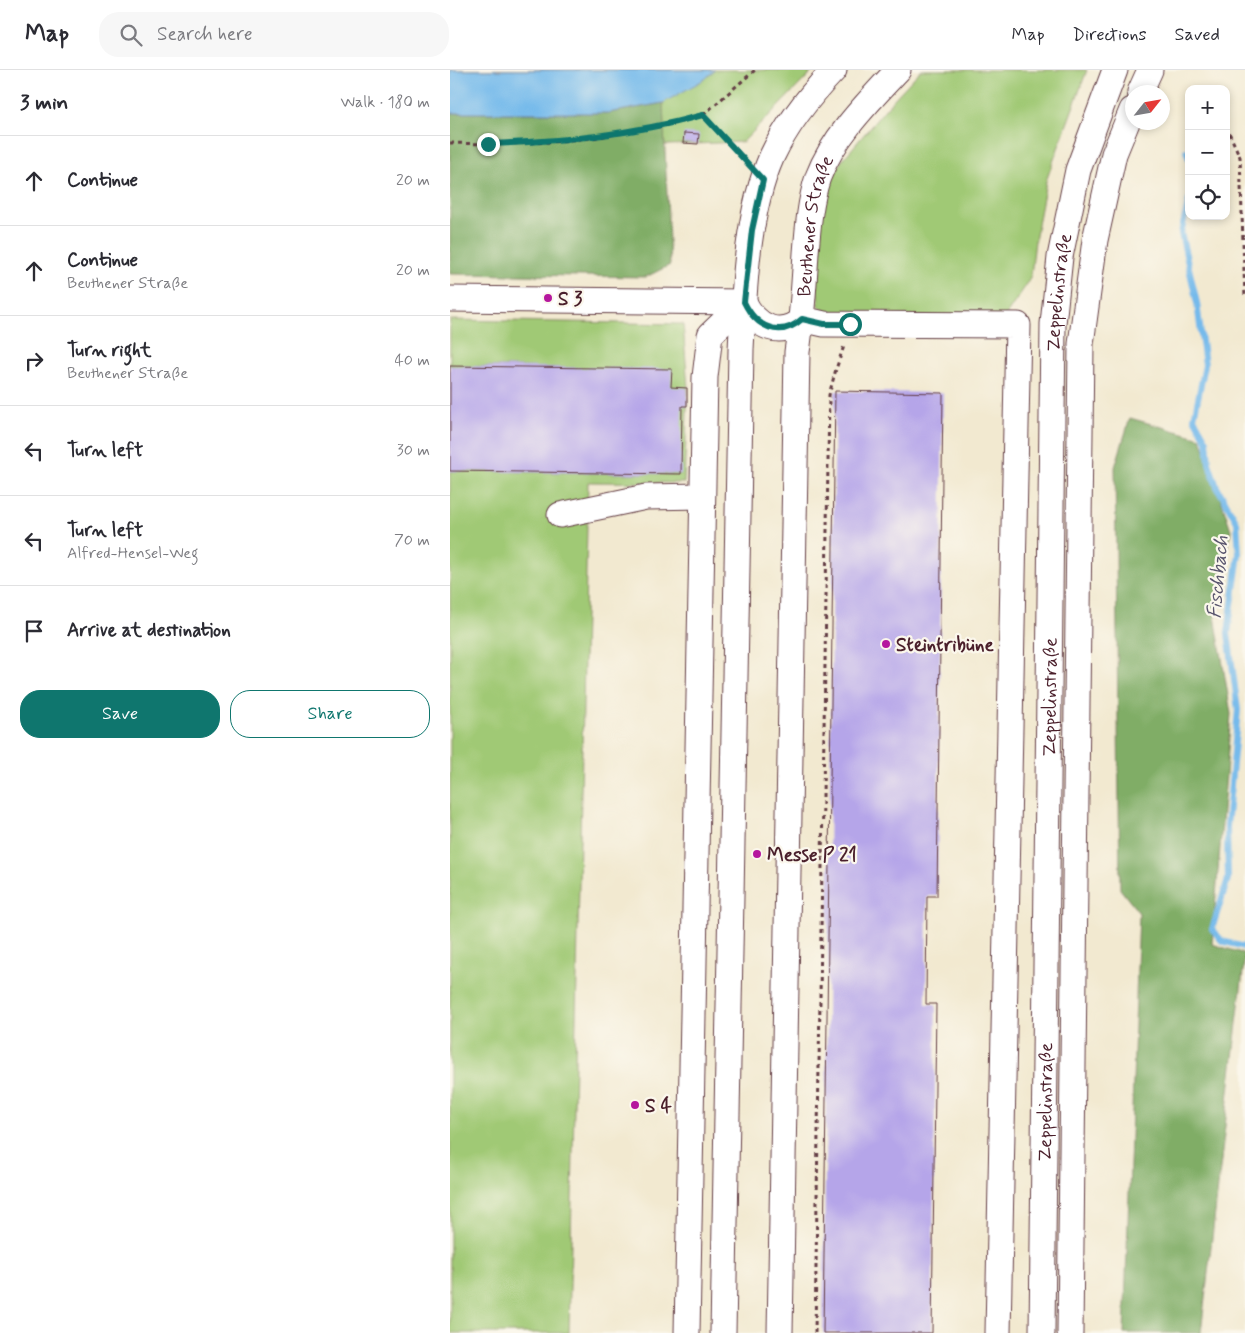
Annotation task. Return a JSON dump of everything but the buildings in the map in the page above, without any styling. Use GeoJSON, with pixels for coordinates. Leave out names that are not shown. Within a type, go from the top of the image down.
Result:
{"type":"FeatureCollection","features":[{"type":"Feature","properties":{"kind":"street"},"geometry":{"type":"LineString","coordinates":[[722,1333],[741,350],[744,302],[752,230],[763,180],[786,130],[804,104],[834,70]]}},
{"type":"Feature","properties":{"kind":"street","name":"Beuthener Straße"},"geometry":{"type":"LineString","coordinates":[[744,302],[753,317],[771,328],[785,329],[794,326],[802,319],[810,215],[814,190],[819,175],[834,147],[856,116],[898,70]]}},
{"type":"Feature","properties":{"kind":"street","name":"Zeppelinstraße"},"geometry":{"type":"LineString","coordinates":[[1042,1333],[1053,324],[1060,256],[1078,170],[1115,70]]}},
{"type":"Feature","properties":{"kind":"street"},"geometry":{"type":"LineString","coordinates":[[1143,85],[1150,70]]}},
{"type":"Feature","properties":{"kind":"street","name":"Zeppelinstraße"},"geometry":{"type":"LineString","coordinates":[[1070,1333],[1081,344],[1096,240],[1114,154],[1125,127]]}},
{"type":"Feature","properties":{"kind":"street"},"geometry":{"type":"LineString","coordinates":[[450,300],[744,302]]}},
{"type":"Feature","properties":{"kind":"street"},"geometry":{"type":"LineString","coordinates":[[687,1333],[705,377],[710,335],[744,302]]}},
{"type":"Feature","properties":{"kind":"street"},"geometry":{"type":"LineString","coordinates":[[780,1333],[797,352],[802,319],[824,324],[1018,325],[998,1333]]}},
{"type":"Feature","properties":{"kind":"street"},"geometry":{"type":"LineString","coordinates":[[560,515],[646,497],[702,496]]}},
{"type":"Feature","properties":{"kind":"path"},"geometry":{"type":"LineString","coordinates":[[450,143],[548,142],[598,137],[670,124],[703,115],[755,70]]}},
{"type":"Feature","properties":{"kind":"path"},"geometry":{"type":"LineString","coordinates":[[703,115],[763,180]]}},
{"type":"Feature","properties":{"kind":"path"},"geometry":{"type":"LineString","coordinates":[[1228,130],[1240,157],[1245,298]]}},
{"type":"Feature","properties":{"kind":"path"},"geometry":{"type":"LineString","coordinates":[[815,1333],[829,395],[850,324]]}},
{"type":"Feature","properties":{"kind":"green space"},"geometry":{"type":"Polygon","coordinates":[[[450,70],[814,70],[743,142],[594,148],[450,143],[450,70]]]}},
{"type":"Feature","properties":{"kind":"green space"},"geometry":{"type":"Polygon","coordinates":[[[921,70],[1087,70],[1046,181],[1031,275],[1004,318],[829,315],[819,306],[815,269],[822,203],[840,163],[921,70]]]}},
{"type":"Feature","properties":{"kind":"green space"},"geometry":{"type":"Polygon","coordinates":[[[663,103],[670,265],[646,277],[450,274],[450,113],[608,113],[663,103]]]}},
{"type":"Feature","properties":{"kind":"green space"},"geometry":{"type":"Polygon","coordinates":[[[450,320],[683,324],[688,388],[684,483],[588,482],[569,1333],[450,1333],[450,471],[681,474],[576,404],[576,368],[450,366],[450,320]]]}},
{"type":"Feature","properties":{"kind":"green space"},"geometry":{"type":"Polygon","coordinates":[[[1130,418],[1201,438],[1231,530],[1215,616],[1231,714],[1212,944],[1245,954],[1201,1333],[1124,1333],[1139,913],[1120,889],[1115,467],[1130,418]]]}},
{"type":"Feature","properties":{"kind":"water"},"geometry":{"type":"Polygon","coordinates":[[[450,70],[715,70],[705,79],[663,103],[608,113],[450,113],[450,70]]]}},
{"type":"Feature","properties":{"kind":"waterway","name":"Fischbach"},"geometry":{"type":"LineString","coordinates":[[1185,216],[1181,233],[1197,303],[1205,365],[1194,418],[1207,441],[1209,463],[1217,487],[1237,522],[1239,554],[1228,633],[1238,710],[1227,827],[1228,879],[1212,929],[1222,941],[1244,947]]}},
{"type":"Feature","properties":{"kind":"place","name":"S 3"},"geometry":{"type":"Point","coordinates":[548,298]}},
{"type":"Feature","properties":{"kind":"place","name":"Steintribüne"},"geometry":{"type":"Point","coordinates":[886,644]}},
{"type":"Feature","properties":{"kind":"place","name":"Messe P 21"},"geometry":{"type":"Point","coordinates":[757,854]}},
{"type":"Feature","properties":{"kind":"place","name":"S 4"},"geometry":{"type":"Point","coordinates":[635,1105]}},
{"type":"Feature","properties":{"kind":"route"},"geometry":{"type":"LineString","coordinates":[[488,144],[548,142],[598,137],[670,124],[703,115],[763,180],[752,230],[744,302],[748,311],[759,322],[771,328],[789,328],[802,319],[824,324],[850,324]]}}]}
